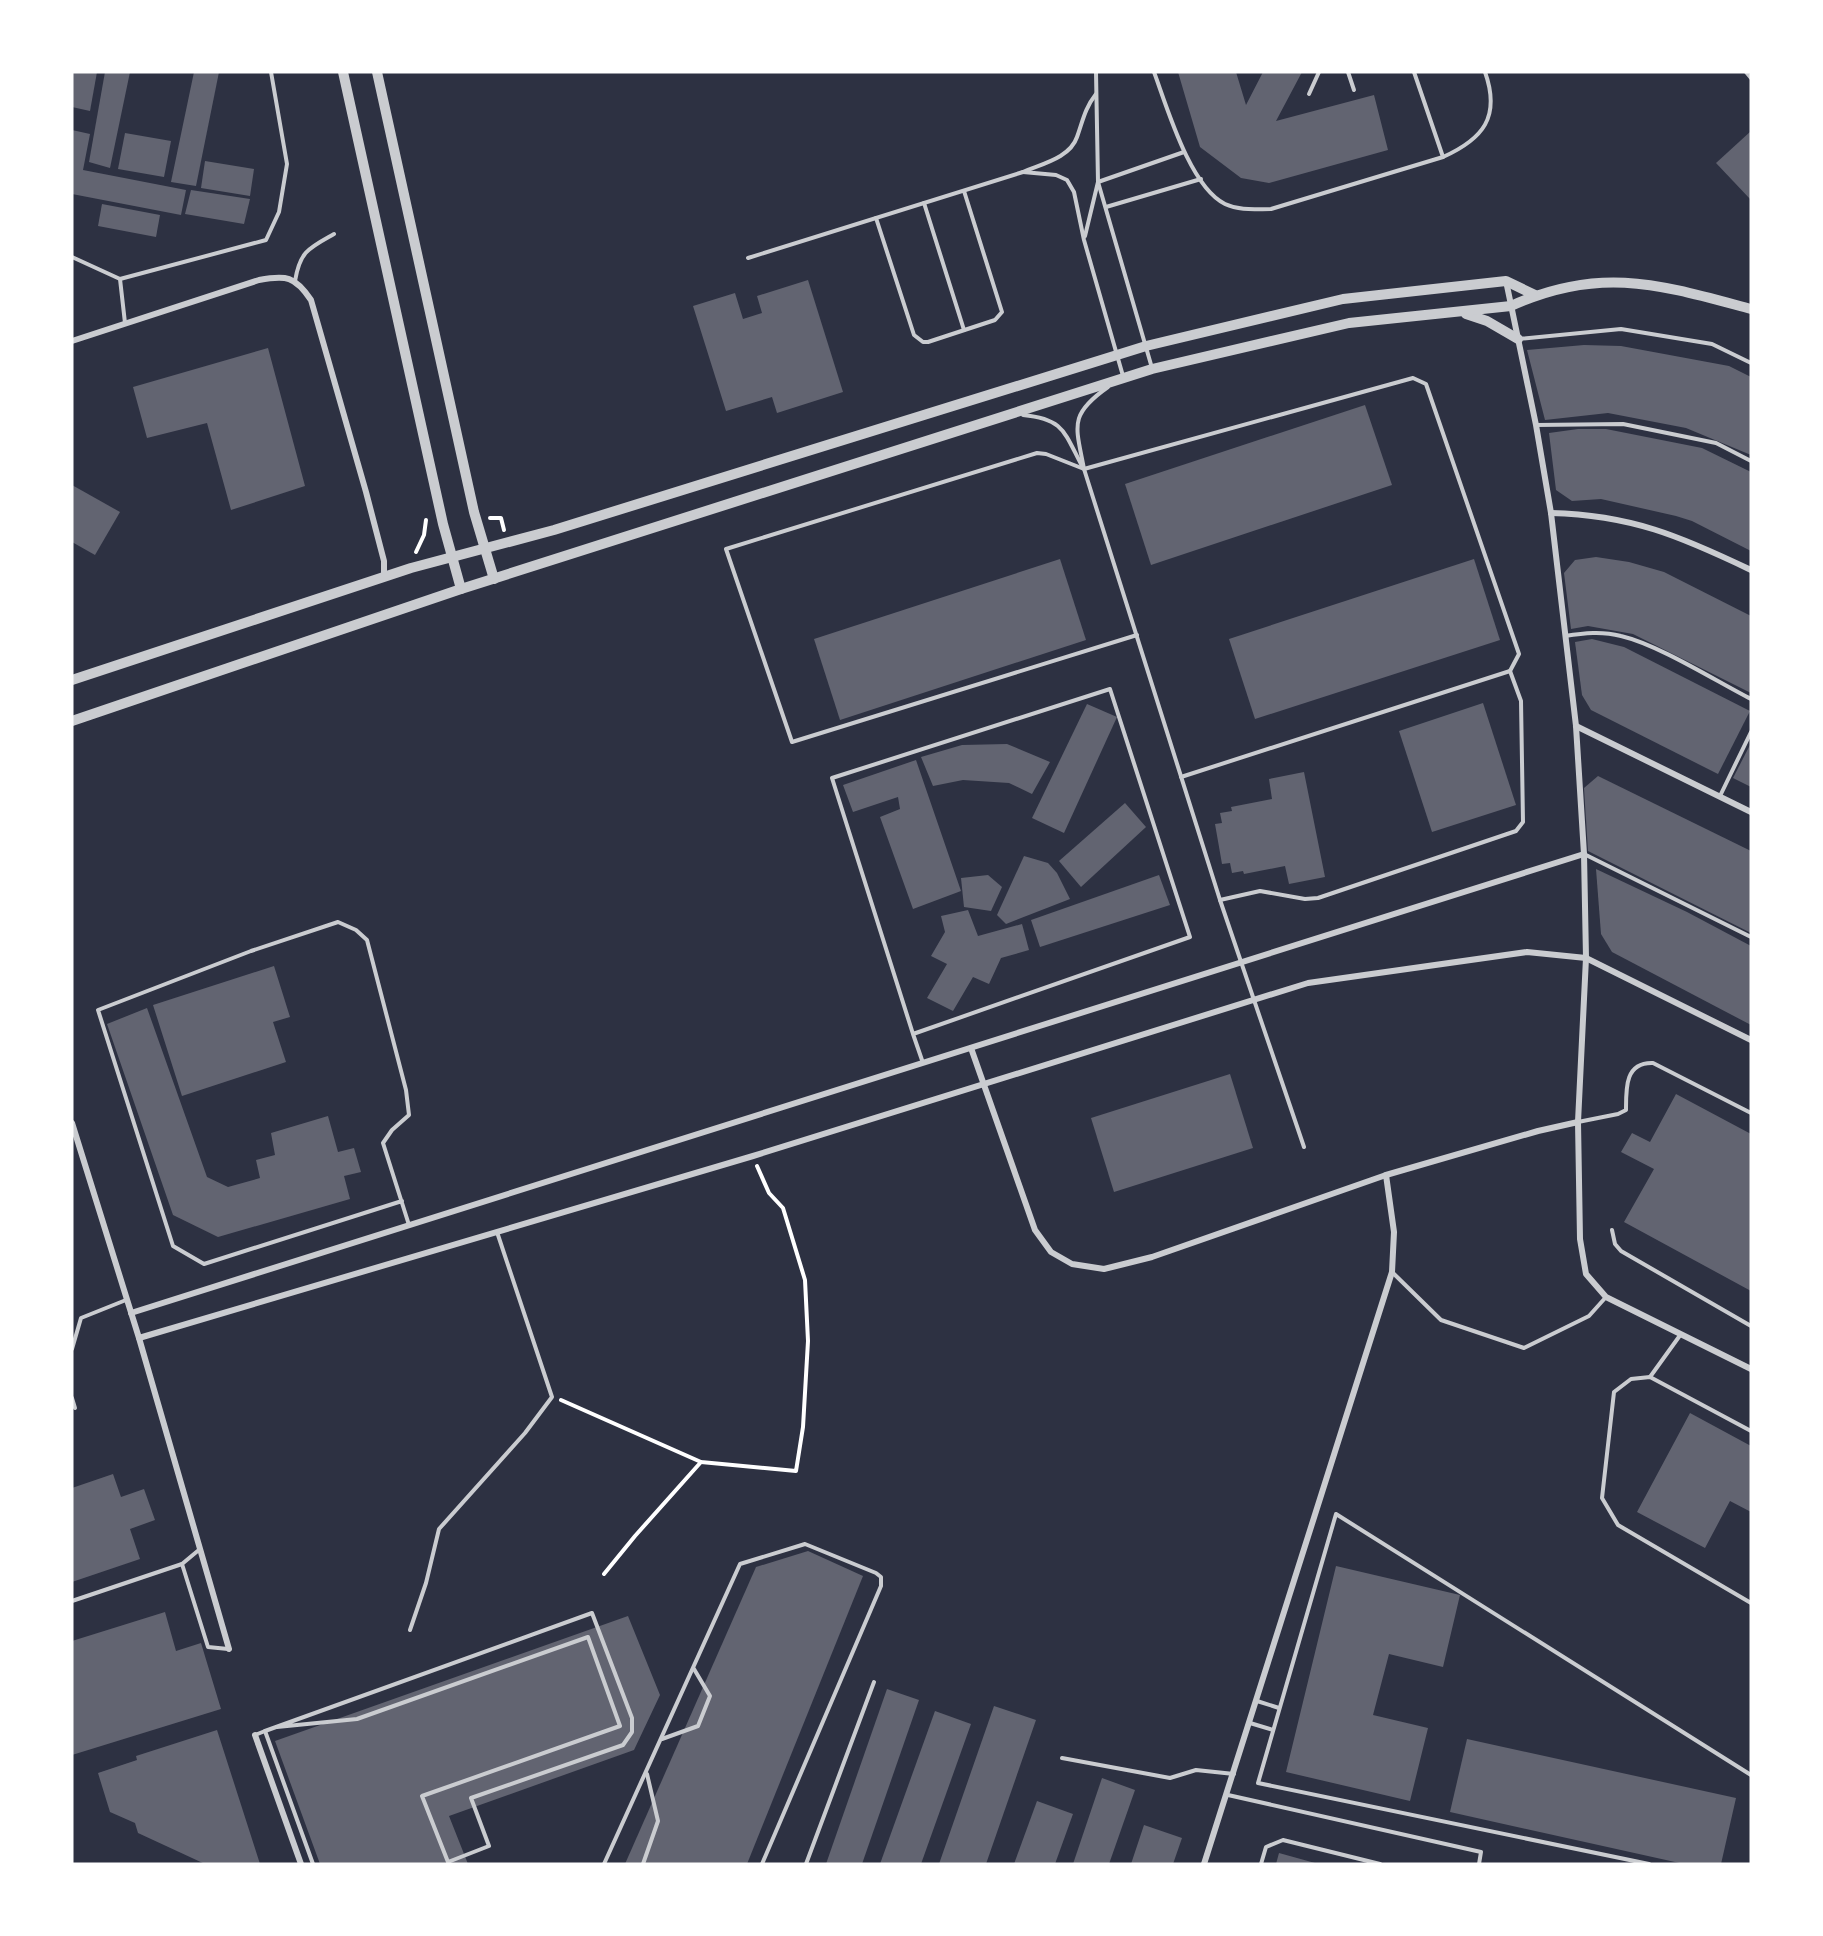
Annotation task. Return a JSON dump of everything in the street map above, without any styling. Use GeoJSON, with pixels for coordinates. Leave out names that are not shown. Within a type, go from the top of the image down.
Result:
{"type":"FeatureCollection","features":[{"type":"Feature","properties":{"kind":"street"},"geometry":{"type":"LineString","coordinates":[[343,72],[461,589]]}},
{"type":"Feature","properties":{"kind":"street"},"geometry":{"type":"LineString","coordinates":[[377,72],[484,548],[494,579]]}},
{"type":"Feature","properties":{"kind":"street"},"geometry":{"type":"LineString","coordinates":[[72,341],[259,280],[280,276],[295,281],[311,300],[366,492],[384,561],[384,577]]}},
{"type":"Feature","properties":{"kind":"street"},"geometry":{"type":"LineString","coordinates":[[72,722],[461,589],[1007,413],[1152,369],[1348,323],[1511,306],[1535,295],[1601,280],[1635,282],[1751,309]]}},
{"type":"Feature","properties":{"kind":"street"},"geometry":{"type":"LineString","coordinates":[[1506,281],[1536,425],[1551,513],[1576,726],[1584,854],[1586,958],[1578,1122],[1580,1239],[1586,1274],[1606,1297],[1751,1369]]}},
{"type":"Feature","properties":{"kind":"street"},"geometry":{"type":"LineString","coordinates":[[72,680],[384,577],[565,526],[1146,345],[1342,299],[1506,281],[1535,295]]}},
{"type":"Feature","properties":{"kind":"street"},"geometry":{"type":"LineString","coordinates":[[1460,313],[1475,315],[1518,339]]}},
{"type":"Feature","properties":{"kind":"street"},"geometry":{"type":"LineString","coordinates":[[1551,513],[1608,516],[1643,525],[1688,539],[1751,570]]}},
{"type":"Feature","properties":{"kind":"street"},"geometry":{"type":"LineString","coordinates":[[1576,726],[1751,812]]}},
{"type":"Feature","properties":{"kind":"street"},"geometry":{"type":"LineString","coordinates":[[131,1313],[1584,854]]}},
{"type":"Feature","properties":{"kind":"street"},"geometry":{"type":"LineString","coordinates":[[139,1338],[753,1156],[1254,1002],[1308,983],[1527,952],[1586,958],[1751,1040]]}},
{"type":"Feature","properties":{"kind":"street"},"geometry":{"type":"LineString","coordinates":[[971,1048],[1035,1230],[1051,1252],[1072,1264],[1104,1269],[1152,1257],[1386,1175],[1578,1122]]}},
{"type":"Feature","properties":{"kind":"street"},"geometry":{"type":"LineString","coordinates":[[72,1123],[139,1338],[229,1649]]}},
{"type":"Feature","properties":{"kind":"street"},"geometry":{"type":"LineString","coordinates":[[72,1153],[81,1150]]}},
{"type":"Feature","properties":{"kind":"street"},"geometry":{"type":"LineString","coordinates":[[1204,1864],[1228,1795],[1392,1272],[1394,1232],[1386,1175]]}},
{"type":"Feature","properties":{"kind":"street"},"geometry":{"type":"LineString","coordinates":[[255,1735],[301,1864]]}},
{"type":"Feature","properties":{"kind":"lane"},"geometry":{"type":"LineString","coordinates":[[72,257],[120,279],[266,240],[279,212],[287,165],[271,72]]}},
{"type":"Feature","properties":{"kind":"lane"},"geometry":{"type":"LineString","coordinates":[[1084,240],[1098,182],[1096,72]]}},
{"type":"Feature","properties":{"kind":"lane"},"geometry":{"type":"LineString","coordinates":[[1154,72],[1184,152],[1201,179],[1224,204],[1244,210],[1271,209],[1443,157],[1477,139],[1487,122],[1490,100],[1485,72]]}},
{"type":"Feature","properties":{"kind":"lane"},"geometry":{"type":"LineString","coordinates":[[1309,94],[1319,72]]}},
{"type":"Feature","properties":{"kind":"lane"},"geometry":{"type":"LineString","coordinates":[[1348,72],[1354,90]]}},
{"type":"Feature","properties":{"kind":"lane"},"geometry":{"type":"LineString","coordinates":[[1414,72],[1443,157]]}},
{"type":"Feature","properties":{"kind":"lane"},"geometry":{"type":"LineString","coordinates":[[1746,72],[1751,78]]}},
{"type":"Feature","properties":{"kind":"lane"},"geometry":{"type":"LineString","coordinates":[[748,258],[1023,172],[1060,156],[1077,138],[1085,110],[1096,94]]}},
{"type":"Feature","properties":{"kind":"lane"},"geometry":{"type":"LineString","coordinates":[[1098,182],[1184,152]]}},
{"type":"Feature","properties":{"kind":"lane"},"geometry":{"type":"LineString","coordinates":[[1023,172],[1056,175],[1067,180],[1074,192],[1084,240],[1123,377],[1089,400],[1078,414],[1077,434],[1084,469],[1220,900],[1304,1148]]}},
{"type":"Feature","properties":{"kind":"lane"},"geometry":{"type":"LineString","coordinates":[[1106,207],[1201,179]]}},
{"type":"Feature","properties":{"kind":"lane"},"geometry":{"type":"LineString","coordinates":[[1098,182],[1152,369]]}},
{"type":"Feature","properties":{"kind":"lane"},"geometry":{"type":"LineString","coordinates":[[876,218],[917,340],[928,342],[995,320],[1002,312],[964,190]]}},
{"type":"Feature","properties":{"kind":"lane"},"geometry":{"type":"LineString","coordinates":[[924,203],[964,330]]}},
{"type":"Feature","properties":{"kind":"lane"},"geometry":{"type":"LineString","coordinates":[[295,281],[298,261],[315,245],[334,234]]}},
{"type":"Feature","properties":{"kind":"lane"},"geometry":{"type":"LineString","coordinates":[[120,279],[126,323]]}},
{"type":"Feature","properties":{"kind":"lane"},"geometry":{"type":"LineString","coordinates":[[1518,339],[1621,329],[1713,344],[1751,363]]}},
{"type":"Feature","properties":{"kind":"lane"},"geometry":{"type":"LineString","coordinates":[[1137,635],[792,742],[726,549],[1037,453],[1046,454],[1084,469],[1413,378],[1426,384],[1520,654],[1510,671],[1181,777]]}},
{"type":"Feature","properties":{"kind":"lane"},"geometry":{"type":"LineString","coordinates":[[1007,413],[1044,417],[1055,422],[1084,469]]}},
{"type":"Feature","properties":{"kind":"lane"},"geometry":{"type":"LineString","coordinates":[[1536,425],[1623,424],[1716,443],[1751,461]]}},
{"type":"Feature","properties":{"kind":"lane"},"geometry":{"type":"LineString","coordinates":[[1564,636],[1594,632],[1622,636],[1649,646],[1751,699]]}},
{"type":"Feature","properties":{"kind":"lane"},"geometry":{"type":"LineString","coordinates":[[1220,900],[1260,891],[1318,898],[1516,831],[1523,822],[1521,701],[1510,671]]}},
{"type":"Feature","properties":{"kind":"lane"},"geometry":{"type":"LineString","coordinates":[[913,1034],[1190,937],[1110,689],[832,778],[913,1034],[923,1063]]}},
{"type":"Feature","properties":{"kind":"lane"},"geometry":{"type":"LineString","coordinates":[[1719,796],[1751,732]]}},
{"type":"Feature","properties":{"kind":"lane"},"geometry":{"type":"LineString","coordinates":[[1584,854],[1751,937]]}},
{"type":"Feature","properties":{"kind":"lane"},"geometry":{"type":"LineString","coordinates":[[402,1201],[204,1264],[173,1246],[98,1010],[251,951],[338,922],[356,930],[367,940],[406,1090],[409,1115],[392,1130],[383,1143],[402,1201],[409,1226]]}},
{"type":"Feature","properties":{"kind":"lane"},"geometry":{"type":"LineString","coordinates":[[1578,1122],[1618,1114],[1626,1110],[1627,1079],[1632,1069],[1643,1063],[1653,1063],[1751,1113]]}},
{"type":"Feature","properties":{"kind":"lane"},"geometry":{"type":"LineString","coordinates":[[1612,1230],[1615,1244],[1621,1251],[1751,1326]]}},
{"type":"Feature","properties":{"kind":"lane"},"geometry":{"type":"LineString","coordinates":[[410,1630],[426,1583],[439,1529],[525,1433],[552,1396],[497,1232]]}},
{"type":"Feature","properties":{"kind":"lane"},"geometry":{"type":"LineString","coordinates":[[1392,1272],[1442,1320],[1524,1348],[1589,1316],[1606,1297]]}},
{"type":"Feature","properties":{"kind":"lane"},"geometry":{"type":"LineString","coordinates":[[72,1349],[81,1318],[127,1300]]}},
{"type":"Feature","properties":{"kind":"lane"},"geometry":{"type":"LineString","coordinates":[[1650,1377],[1681,1334]]}},
{"type":"Feature","properties":{"kind":"lane"},"geometry":{"type":"LineString","coordinates":[[1751,1431],[1650,1377],[1631,1379],[1614,1392],[1602,1498],[1618,1525],[1751,1603]]}},
{"type":"Feature","properties":{"kind":"lane"},"geometry":{"type":"LineString","coordinates":[[72,1398],[75,1408]]}},
{"type":"Feature","properties":{"kind":"lane"},"geometry":{"type":"LineString","coordinates":[[1649,1864],[1258,1783],[1336,1514],[1751,1775]]}},
{"type":"Feature","properties":{"kind":"lane"},"geometry":{"type":"LineString","coordinates":[[604,1864],[740,1564],[805,1544],[881,1577],[882,1586],[762,1864]]}},
{"type":"Feature","properties":{"kind":"lane"},"geometry":{"type":"LineString","coordinates":[[72,1601],[182,1564],[201,1549]]}},
{"type":"Feature","properties":{"kind":"lane"},"geometry":{"type":"LineString","coordinates":[[182,1564],[208,1647],[229,1649]]}},
{"type":"Feature","properties":{"kind":"lane"},"geometry":{"type":"LineString","coordinates":[[255,1735],[265,1731],[592,1613],[632,1718],[632,1732],[622,1745],[471,1798],[489,1846],[448,1862],[422,1796],[620,1726],[588,1637],[357,1719],[277,1727]]}},
{"type":"Feature","properties":{"kind":"lane"},"geometry":{"type":"LineString","coordinates":[[662,1739],[698,1726],[710,1696],[694,1668]]}},
{"type":"Feature","properties":{"kind":"lane"},"geometry":{"type":"LineString","coordinates":[[806,1864],[874,1682]]}},
{"type":"Feature","properties":{"kind":"lane"},"geometry":{"type":"LineString","coordinates":[[1257,1701],[1280,1708]]}},
{"type":"Feature","properties":{"kind":"lane"},"geometry":{"type":"LineString","coordinates":[[1250,1723],[1273,1730]]}},
{"type":"Feature","properties":{"kind":"lane"},"geometry":{"type":"LineString","coordinates":[[265,1731],[313,1864]]}},
{"type":"Feature","properties":{"kind":"lane"},"geometry":{"type":"LineString","coordinates":[[1062,1758],[1170,1778],[1196,1770],[1234,1774]]}},
{"type":"Feature","properties":{"kind":"lane"},"geometry":{"type":"LineString","coordinates":[[643,1864],[658,1821],[646,1774]]}},
{"type":"Feature","properties":{"kind":"lane"},"geometry":{"type":"LineString","coordinates":[[1228,1795],[1482,1852],[1479,1864]]}},
{"type":"Feature","properties":{"kind":"lane"},"geometry":{"type":"LineString","coordinates":[[1261,1864],[1266,1847],[1283,1840],[1380,1864]]}},
{"type":"Feature","properties":{"kind":"path"},"geometry":{"type":"LineString","coordinates":[[490,518],[501,518],[504,530]]}},
{"type":"Feature","properties":{"kind":"path"},"geometry":{"type":"LineString","coordinates":[[421,544],[430,537]]}},
{"type":"Feature","properties":{"kind":"path"},"geometry":{"type":"LineString","coordinates":[[552,1396],[701,1462],[796,1471],[803,1427],[808,1341],[805,1280],[783,1208],[769,1193],[753,1156]]}},
{"type":"Feature","properties":{"kind":"path"},"geometry":{"type":"LineString","coordinates":[[604,1574],[634,1536],[701,1462]]}},
{"type":"Feature","properties":{"kind":"building"},"geometry":{"type":"Polygon","coordinates":[[[72,72],[97,72],[90,111],[72,107],[72,72]]]}},
{"type":"Feature","properties":{"kind":"building"},"geometry":{"type":"Polygon","coordinates":[[[105,72],[130,72],[110,168],[89,162],[105,72]]]}},
{"type":"Feature","properties":{"kind":"building"},"geometry":{"type":"Polygon","coordinates":[[[194,72],[219,72],[196,186],[171,182],[194,72]]]}},
{"type":"Feature","properties":{"kind":"building"},"geometry":{"type":"Polygon","coordinates":[[[1178,72],[1236,72],[1246,105],[1263,72],[1302,72],[1276,121],[1374,95],[1388,150],[1269,183],[1241,178],[1200,147],[1178,72]]]}},
{"type":"Feature","properties":{"kind":"building"},"geometry":{"type":"Polygon","coordinates":[[[72,130],[90,134],[83,170],[186,190],[181,215],[72,194],[72,130]]]}},
{"type":"Feature","properties":{"kind":"building"},"geometry":{"type":"Polygon","coordinates":[[[1751,131],[1751,200],[1716,163],[1751,131]]]}},
{"type":"Feature","properties":{"kind":"building"},"geometry":{"type":"Polygon","coordinates":[[[125,133],[171,141],[164,177],[118,169],[125,133]]]}},
{"type":"Feature","properties":{"kind":"building"},"geometry":{"type":"Polygon","coordinates":[[[205,161],[254,169],[250,196],[201,188],[205,161]]]}},
{"type":"Feature","properties":{"kind":"building"},"geometry":{"type":"Polygon","coordinates":[[[191,190],[250,199],[244,224],[185,214],[191,190]]]}},
{"type":"Feature","properties":{"kind":"building"},"geometry":{"type":"Polygon","coordinates":[[[102,204],[160,215],[156,237],[98,226],[102,204]]]}},
{"type":"Feature","properties":{"kind":"building"},"geometry":{"type":"Polygon","coordinates":[[[808,280],[843,392],[777,413],[772,397],[726,411],[693,306],[735,293],[743,319],[762,313],[757,296],[808,280]]]}},
{"type":"Feature","properties":{"kind":"building"},"geometry":{"type":"Polygon","coordinates":[[[1584,345],[1621,346],[1729,366],[1751,377],[1751,455],[1686,428],[1608,413],[1545,420],[1527,350],[1584,345]]]}},
{"type":"Feature","properties":{"kind":"building"},"geometry":{"type":"Polygon","coordinates":[[[268,348],[305,486],[231,510],[207,423],[147,438],[133,387],[268,348]]]}},
{"type":"Feature","properties":{"kind":"building"},"geometry":{"type":"Polygon","coordinates":[[[1365,405],[1392,485],[1151,565],[1125,484],[1365,405]]]}},
{"type":"Feature","properties":{"kind":"building"},"geometry":{"type":"Polygon","coordinates":[[[1578,429],[1606,429],[1702,448],[1751,472],[1751,551],[1692,521],[1601,499],[1572,501],[1556,490],[1549,433],[1578,429]]]}},
{"type":"Feature","properties":{"kind":"building"},"geometry":{"type":"Polygon","coordinates":[[[72,485],[120,512],[95,555],[72,542],[72,485]]]}},
{"type":"Feature","properties":{"kind":"building"},"geometry":{"type":"Polygon","coordinates":[[[1596,557],[1629,562],[1664,572],[1751,616],[1751,693],[1633,634],[1588,626],[1571,629],[1564,573],[1575,560],[1596,557]]]}},
{"type":"Feature","properties":{"kind":"building"},"geometry":{"type":"Polygon","coordinates":[[[1060,559],[1086,640],[840,720],[814,639],[1060,559]]]}},
{"type":"Feature","properties":{"kind":"building"},"geometry":{"type":"Polygon","coordinates":[[[1474,559],[1500,640],[1255,719],[1229,639],[1474,559]]]}},
{"type":"Feature","properties":{"kind":"building"},"geometry":{"type":"Polygon","coordinates":[[[1592,639],[1624,647],[1750,711],[1718,774],[1591,710],[1582,695],[1575,642],[1592,639]]]}},
{"type":"Feature","properties":{"kind":"building"},"geometry":{"type":"Polygon","coordinates":[[[1483,703],[1516,805],[1432,832],[1399,731],[1483,703]]]}},
{"type":"Feature","properties":{"kind":"building"},"geometry":{"type":"Polygon","coordinates":[[[1087,704],[1117,717],[1064,833],[1032,818],[1087,704]]]}},
{"type":"Feature","properties":{"kind":"building"},"geometry":{"type":"Polygon","coordinates":[[[1751,743],[1751,787],[1733,778],[1751,743]]]}},
{"type":"Feature","properties":{"kind":"building"},"geometry":{"type":"Polygon","coordinates":[[[1007,744],[1050,762],[1032,794],[1009,783],[963,780],[933,786],[921,757],[962,745],[1007,744]]]}},
{"type":"Feature","properties":{"kind":"building"},"geometry":{"type":"Polygon","coordinates":[[[916,760],[961,891],[913,909],[880,817],[900,809],[898,797],[853,812],[843,785],[916,760]]]}},
{"type":"Feature","properties":{"kind":"building"},"geometry":{"type":"Polygon","coordinates":[[[1304,772],[1325,877],[1289,884],[1285,866],[1244,874],[1243,871],[1232,873],[1230,863],[1222,864],[1215,824],[1222,823],[1220,813],[1232,811],[1231,807],[1272,799],[1269,779],[1304,772]]]}},
{"type":"Feature","properties":{"kind":"building"},"geometry":{"type":"Polygon","coordinates":[[[1598,776],[1751,851],[1751,933],[1588,851],[1584,788],[1598,776]]]}},
{"type":"Feature","properties":{"kind":"building"},"geometry":{"type":"Polygon","coordinates":[[[1125,803],[1146,827],[1081,887],[1059,861],[1125,803]]]}},
{"type":"Feature","properties":{"kind":"building"},"geometry":{"type":"Polygon","coordinates":[[[1024,856],[1048,863],[1057,873],[1070,899],[1006,924],[997,915],[1024,856]]]}},
{"type":"Feature","properties":{"kind":"building"},"geometry":{"type":"Polygon","coordinates":[[[1596,869],[1687,912],[1751,946],[1751,1025],[1612,952],[1601,934],[1596,869]]]}},
{"type":"Feature","properties":{"kind":"building"},"geometry":{"type":"Polygon","coordinates":[[[988,875],[1002,887],[991,911],[964,907],[961,878],[988,875]]]}},
{"type":"Feature","properties":{"kind":"building"},"geometry":{"type":"Polygon","coordinates":[[[1159,875],[1170,905],[1040,947],[1031,920],[1159,875]]]}},
{"type":"Feature","properties":{"kind":"building"},"geometry":{"type":"Polygon","coordinates":[[[968,910],[978,936],[1022,924],[1029,950],[1001,958],[989,984],[973,977],[953,1011],[927,998],[947,964],[931,956],[945,932],[941,916],[968,910]]]}},
{"type":"Feature","properties":{"kind":"building"},"geometry":{"type":"Polygon","coordinates":[[[274,966],[290,1017],[273,1022],[286,1062],[182,1096],[153,1005],[274,966]]]}},
{"type":"Feature","properties":{"kind":"building"},"geometry":{"type":"Polygon","coordinates":[[[147,1008],[207,1177],[228,1187],[260,1178],[256,1160],[275,1155],[271,1133],[328,1116],[338,1152],[354,1148],[361,1172],[344,1176],[350,1199],[218,1237],[173,1215],[107,1024],[147,1008]]]}},
{"type":"Feature","properties":{"kind":"building"},"geometry":{"type":"Polygon","coordinates":[[[1230,1074],[1253,1148],[1114,1192],[1091,1118],[1230,1074]]]}},
{"type":"Feature","properties":{"kind":"building"},"geometry":{"type":"Polygon","coordinates":[[[1676,1094],[1751,1134],[1751,1291],[1624,1222],[1654,1169],[1621,1152],[1632,1133],[1650,1142],[1676,1094]]]}},
{"type":"Feature","properties":{"kind":"building"},"geometry":{"type":"Polygon","coordinates":[[[1690,1413],[1751,1446],[1751,1512],[1730,1501],[1705,1548],[1637,1512],[1690,1413]]]}},
{"type":"Feature","properties":{"kind":"building"},"geometry":{"type":"Polygon","coordinates":[[[113,1474],[121,1497],[144,1489],[155,1520],[130,1529],[140,1559],[72,1582],[72,1488],[113,1474]]]}},
{"type":"Feature","properties":{"kind":"building"},"geometry":{"type":"Polygon","coordinates":[[[808,1551],[863,1576],[747,1864],[625,1864],[756,1567],[808,1551]]]}},
{"type":"Feature","properties":{"kind":"building"},"geometry":{"type":"Polygon","coordinates":[[[1336,1566],[1460,1595],[1443,1667],[1389,1654],[1373,1715],[1428,1728],[1410,1801],[1286,1772],[1336,1566]]]}},
{"type":"Feature","properties":{"kind":"building"},"geometry":{"type":"Polygon","coordinates":[[[165,1612],[176,1651],[201,1643],[221,1709],[72,1755],[72,1641],[165,1612]]]}},
{"type":"Feature","properties":{"kind":"building"},"geometry":{"type":"Polygon","coordinates":[[[628,1616],[660,1695],[634,1750],[449,1816],[468,1864],[320,1864],[275,1741],[628,1616]]]}},
{"type":"Feature","properties":{"kind":"building"},"geometry":{"type":"Polygon","coordinates":[[[887,1689],[919,1700],[862,1864],[826,1864],[887,1689]]]}},
{"type":"Feature","properties":{"kind":"building"},"geometry":{"type":"Polygon","coordinates":[[[994,1706],[1036,1720],[986,1864],[939,1864],[994,1706]]]}},
{"type":"Feature","properties":{"kind":"building"},"geometry":{"type":"Polygon","coordinates":[[[935,1711],[971,1724],[921,1864],[880,1864],[935,1711]]]}},
{"type":"Feature","properties":{"kind":"building"},"geometry":{"type":"Polygon","coordinates":[[[217,1730],[260,1864],[205,1864],[138,1833],[135,1823],[110,1812],[98,1773],[137,1760],[136,1756],[217,1730]]]}},
{"type":"Feature","properties":{"kind":"building"},"geometry":{"type":"Polygon","coordinates":[[[1467,1739],[1736,1798],[1721,1864],[1684,1864],[1450,1812],[1467,1739]]]}},
{"type":"Feature","properties":{"kind":"building"},"geometry":{"type":"Polygon","coordinates":[[[1102,1778],[1135,1790],[1109,1864],[1073,1864],[1102,1778]]]}},
{"type":"Feature","properties":{"kind":"building"},"geometry":{"type":"Polygon","coordinates":[[[1037,1801],[1073,1814],[1055,1864],[1014,1864],[1037,1801]]]}},
{"type":"Feature","properties":{"kind":"building"},"geometry":{"type":"Polygon","coordinates":[[[1144,1825],[1182,1838],[1173,1864],[1131,1864],[1144,1825]]]}},
{"type":"Feature","properties":{"kind":"building"},"geometry":{"type":"Polygon","coordinates":[[[1279,1853],[1315,1863],[1315,1864],[1276,1864],[1279,1853]]]}}]}
